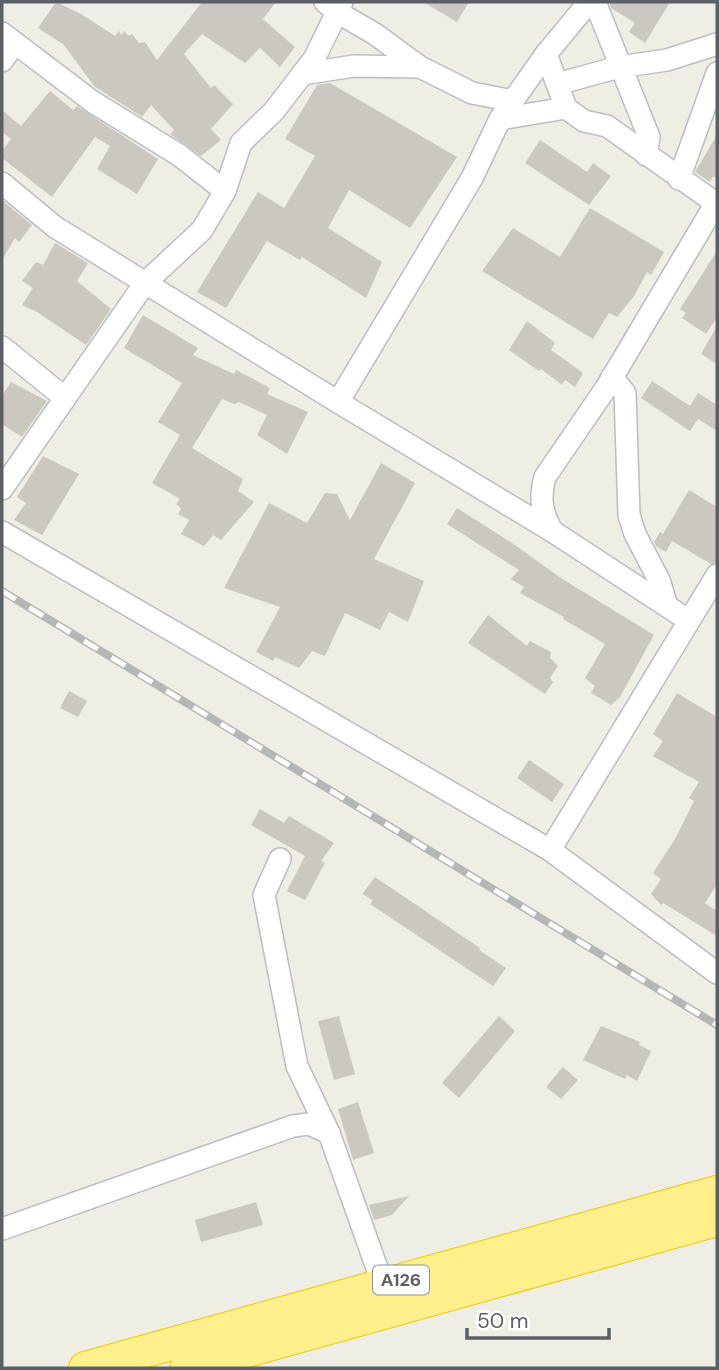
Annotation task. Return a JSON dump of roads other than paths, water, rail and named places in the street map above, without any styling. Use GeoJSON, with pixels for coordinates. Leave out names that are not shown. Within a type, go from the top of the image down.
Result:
{"type":"FeatureCollection","features":[{"type":"Feature","properties":{"kind":"highway","name":"A126"},"geometry":{"type":"LineString","coordinates":[[85,1368],[717,1192]]}},
{"type":"Feature","properties":{"kind":"highway","name":"A126"},"geometry":{"type":"LineString","coordinates":[[186,1368],[717,1220]]}},
{"type":"Feature","properties":{"kind":"street"},"geometry":{"type":"LineString","coordinates":[[338,402],[472,178],[500,119],[546,54],[592,2],[649,137],[646,155]]}},
{"type":"Feature","properties":{"kind":"street"},"geometry":{"type":"LineString","coordinates":[[2,489],[145,283],[202,230],[225,191],[241,143],[274,111],[314,59],[334,5],[420,67],[472,93],[513,101]]}},
{"type":"Feature","properties":{"kind":"street"},"geometry":{"type":"LineString","coordinates":[[2,61],[8,38],[93,102],[179,155],[225,191]]}},
{"type":"Feature","properties":{"kind":"street"},"geometry":{"type":"LineString","coordinates":[[557,84],[619,67],[667,60],[717,44]]}},
{"type":"Feature","properties":{"kind":"street"},"geometry":{"type":"LineString","coordinates":[[546,54],[566,108],[584,121],[607,126],[717,203],[620,377],[545,477],[541,493],[542,511],[552,531]]}},
{"type":"Feature","properties":{"kind":"street"},"geometry":{"type":"LineString","coordinates":[[302,74],[354,65],[420,67]]}},
{"type":"Feature","properties":{"kind":"street"},"geometry":{"type":"LineString","coordinates":[[679,178],[717,73]]}},
{"type":"Feature","properties":{"kind":"street"},"geometry":{"type":"LineString","coordinates":[[500,119],[566,108]]}},
{"type":"Feature","properties":{"kind":"street"},"geometry":{"type":"LineString","coordinates":[[2,183],[55,227],[552,531],[688,620]]}},
{"type":"Feature","properties":{"kind":"street"},"geometry":{"type":"LineString","coordinates":[[2,347],[65,398]]}},
{"type":"Feature","properties":{"kind":"street"},"geometry":{"type":"LineString","coordinates":[[620,377],[625,393],[629,515],[635,534],[659,580],[667,606]]}},
{"type":"Feature","properties":{"kind":"street"},"geometry":{"type":"LineString","coordinates":[[2,532],[550,850],[717,973]]}},
{"type":"Feature","properties":{"kind":"street"},"geometry":{"type":"LineString","coordinates":[[550,850],[717,575]]}},
{"type":"Feature","properties":{"kind":"street"},"geometry":{"type":"LineString","coordinates":[[280,859],[264,895],[297,1066],[329,1133],[383,1285]]}},
{"type":"Feature","properties":{"kind":"street"},"geometry":{"type":"LineString","coordinates":[[2,1229],[293,1126],[309,1124],[329,1133]]}},
{"type":"Feature","properties":{"kind":"railway"},"geometry":{"type":"LineString","coordinates":[[2,591],[717,1025]]}}]}
